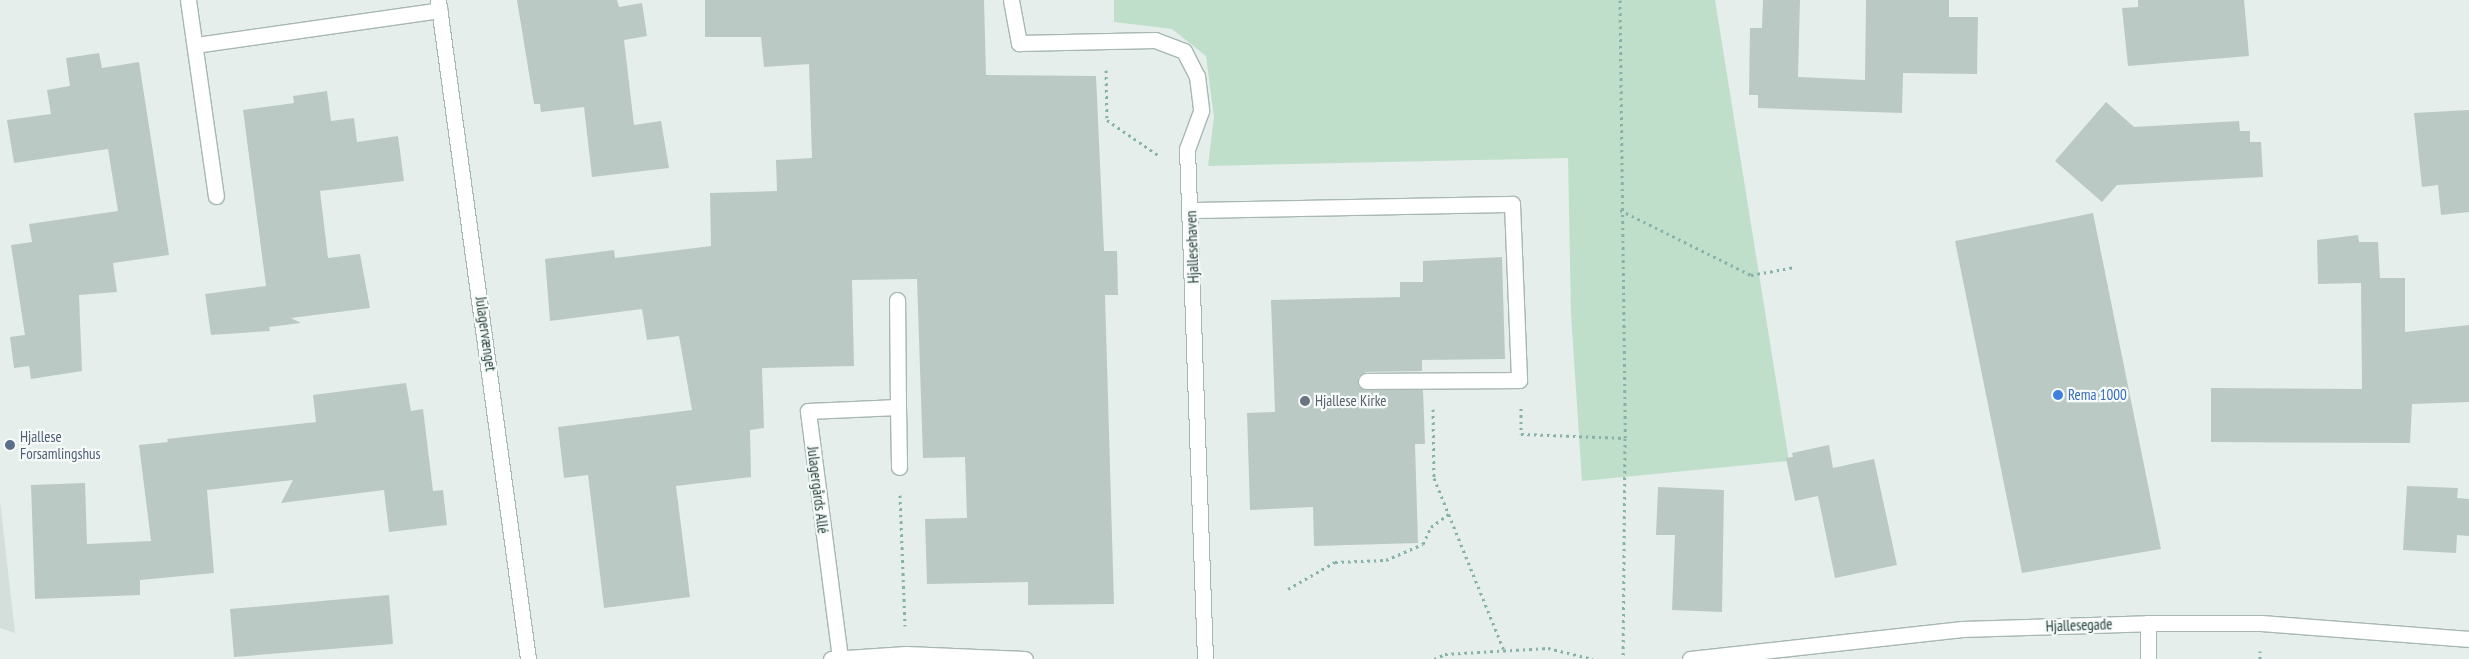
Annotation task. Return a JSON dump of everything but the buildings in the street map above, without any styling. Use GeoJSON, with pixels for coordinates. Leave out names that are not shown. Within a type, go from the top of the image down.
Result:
{"type":"FeatureCollection","features":[{"type":"Feature","properties":{"kind":"street"},"geometry":{"type":"LineString","coordinates":[[188,0],[216,196]]}},
{"type":"Feature","properties":{"kind":"street","name":"Hjallesehaven"},"geometry":{"type":"LineString","coordinates":[[1011,0],[1019,43],[1155,40],[1184,52],[1196,76],[1201,111],[1187,149],[1205,659]]}},
{"type":"Feature","properties":{"kind":"street","name":"Julagervænget"},"geometry":{"type":"LineString","coordinates":[[195,45],[439,5],[528,659]]}},
{"type":"Feature","properties":{"kind":"street"},"geometry":{"type":"LineString","coordinates":[[1190,210],[1512,204],[1519,380],[1366,381]]}},
{"type":"Feature","properties":{"kind":"street"},"geometry":{"type":"LineString","coordinates":[[897,300],[899,467]]}},
{"type":"Feature","properties":{"kind":"street","name":"Julagergårds Allé"},"geometry":{"type":"LineString","coordinates":[[836,658],[808,411],[898,407]]}},
{"type":"Feature","properties":{"kind":"street"},"geometry":{"type":"LineString","coordinates":[[2148,623],[2148,659]]}},
{"type":"Feature","properties":{"kind":"street","name":"Hjallesegade"},"geometry":{"type":"LineString","coordinates":[[1690,659],[1962,629],[2148,623],[2261,623],[2469,640]]}},
{"type":"Feature","properties":{"kind":"street"},"geometry":{"type":"LineString","coordinates":[[836,658],[906,654],[1025,659]]}},
{"type":"Feature","properties":{"kind":"path"},"geometry":{"type":"LineString","coordinates":[[1620,0],[1620,210],[1625,438],[1623,659]]}},
{"type":"Feature","properties":{"kind":"path"},"geometry":{"type":"LineString","coordinates":[[1106,42],[1107,120],[1188,176]]}},
{"type":"Feature","properties":{"kind":"path"},"geometry":{"type":"LineString","coordinates":[[1620,210],[1751,275],[1795,267]]}},
{"type":"Feature","properties":{"kind":"path"},"geometry":{"type":"LineString","coordinates":[[1519,380],[1522,434],[1625,438]]}},
{"type":"Feature","properties":{"kind":"path"},"geometry":{"type":"LineString","coordinates":[[1433,381],[1434,478],[1504,650]]}},
{"type":"Feature","properties":{"kind":"path"},"geometry":{"type":"LineString","coordinates":[[899,467],[906,654]]}},
{"type":"Feature","properties":{"kind":"path"},"geometry":{"type":"LineString","coordinates":[[1288,589],[1335,562],[1386,560],[1423,544],[1430,527],[1449,514]]}},
{"type":"Feature","properties":{"kind":"path"},"geometry":{"type":"LineString","coordinates":[[1434,659],[1444,654],[1548,648],[1593,659]]}},
{"type":"Feature","properties":{"kind":"shaded area"},"geometry":{"type":"Polygon","coordinates":[[[0,501],[15,633],[0,628],[0,501]]]}},
{"type":"Feature","properties":{"kind":"green space"},"geometry":{"type":"Polygon","coordinates":[[[1114,0],[1715,0],[1789,461],[1582,481],[1571,314],[1568,158],[1208,166],[1214,117],[1206,56],[1172,29],[1114,22],[1114,0]]]}},
{"type":"Feature","properties":{"kind":"place","name":"Rema 1000"},"geometry":{"type":"Point","coordinates":[2058,395]}},
{"type":"Feature","properties":{"kind":"place","name":"Hjallese Kirke"},"geometry":{"type":"Point","coordinates":[1305,401]}},
{"type":"Feature","properties":{"kind":"place","name":"Hjallese Forsamlingshus"},"geometry":{"type":"Point","coordinates":[10,445]}}]}
